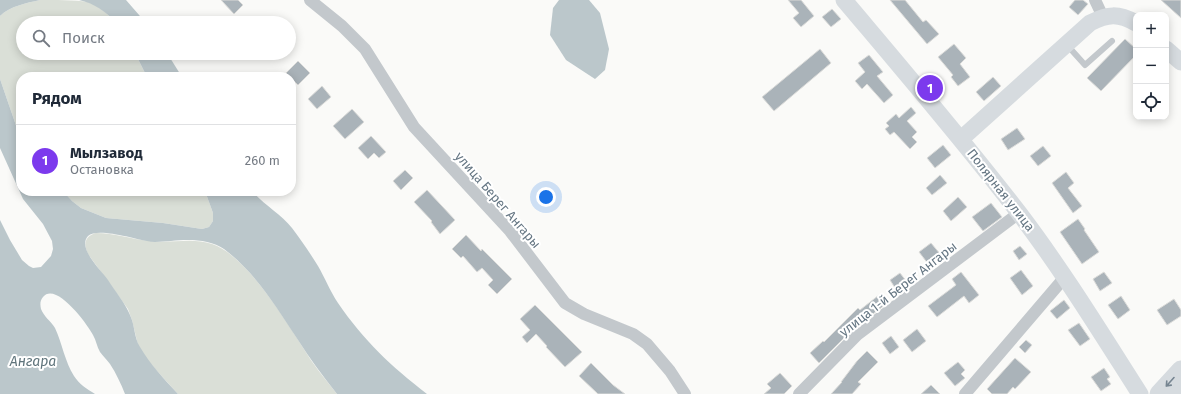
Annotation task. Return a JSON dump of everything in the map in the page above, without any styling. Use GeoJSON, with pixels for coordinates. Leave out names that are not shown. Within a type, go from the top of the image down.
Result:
{"type":"FeatureCollection","features":[{"type":"Feature","properties":{"kind":"main road","name":"Полярная улица"},"geometry":{"type":"LineString","coordinates":[[844,0],[961,139],[1020,213],[1065,277],[1140,394]]}},
{"type":"Feature","properties":{"kind":"main road"},"geometry":{"type":"LineString","coordinates":[[961,139],[1090,23],[1103,16],[1114,15],[1126,18],[1133,22]]}},
{"type":"Feature","properties":{"kind":"main road"},"geometry":{"type":"LineString","coordinates":[[1169,52],[1181,62]]}},
{"type":"Feature","properties":{"kind":"main road"},"geometry":{"type":"LineString","coordinates":[[1159,394],[1181,370]]}},
{"type":"Feature","properties":{"kind":"street","name":"улица Берег Ангары"},"geometry":{"type":"LineString","coordinates":[[310,0],[342,26],[365,49],[414,127],[510,232],[565,302],[584,314],[633,334],[647,344],[670,371],[685,394]]}},
{"type":"Feature","properties":{"kind":"street"},"geometry":{"type":"LineString","coordinates":[[1095,0],[1103,16]]}},
{"type":"Feature","properties":{"kind":"street","name":"улица 1-й Берег Ангары"},"geometry":{"type":"LineString","coordinates":[[799,394],[857,336],[1020,213]]}},
{"type":"Feature","properties":{"kind":"street"},"geometry":{"type":"LineString","coordinates":[[965,394],[1065,277]]}},
{"type":"Feature","properties":{"kind":"lane"},"geometry":{"type":"LineString","coordinates":[[1066,44],[1085,65],[1112,41]]}},
{"type":"Feature","properties":{"kind":"shaded area"},"geometry":{"type":"Polygon","coordinates":[[[40,0],[71,0],[88,2],[100,8],[109,16],[16,16],[16,60],[138,60],[144,72],[16,72],[16,125],[0,79],[0,16],[14,7],[40,0]]]}},
{"type":"Feature","properties":{"kind":"shaded area"},"geometry":{"type":"Polygon","coordinates":[[[68,196],[207,196],[213,213],[213,221],[209,227],[202,229],[163,223],[106,218],[81,208],[68,196]]]}},
{"type":"Feature","properties":{"kind":"shaded area"},"geometry":{"type":"Polygon","coordinates":[[[96,233],[157,242],[204,242],[226,251],[241,263],[255,279],[281,314],[313,363],[337,394],[178,394],[147,360],[138,345],[128,309],[88,254],[85,244],[87,238],[96,233]]]}},
{"type":"Feature","properties":{"kind":"water"},"geometry":{"type":"Polygon","coordinates":[[[0,0],[40,0],[14,7],[0,16],[0,0]]]}},
{"type":"Feature","properties":{"kind":"water"},"geometry":{"type":"Polygon","coordinates":[[[79,0],[126,0],[140,16],[110,16],[100,8],[79,0]]]}},
{"type":"Feature","properties":{"kind":"water"},"geometry":{"type":"Polygon","coordinates":[[[559,0],[589,0],[600,13],[609,49],[605,70],[595,79],[566,60],[550,35],[553,8],[559,0]]]}},
{"type":"Feature","properties":{"kind":"water"},"geometry":{"type":"Polygon","coordinates":[[[138,60],[171,60],[179,72],[144,72],[138,60]]]}},
{"type":"Feature","properties":{"kind":"water","name":"Ангара"},"geometry":{"type":"Polygon","coordinates":[[[0,79],[16,125],[16,183],[0,148],[0,79]]]}},
{"type":"Feature","properties":{"kind":"water","name":"Ангара"},"geometry":{"type":"Polygon","coordinates":[[[22,196],[68,196],[81,208],[106,218],[163,223],[202,229],[209,227],[213,221],[213,213],[207,196],[257,196],[283,218],[292,228],[318,266],[338,303],[368,341],[390,363],[427,394],[337,394],[312,361],[256,280],[235,258],[224,249],[212,243],[192,240],[150,242],[116,234],[99,233],[88,236],[85,241],[88,253],[125,306],[132,319],[138,343],[144,353],[178,394],[125,394],[114,371],[100,352],[94,337],[85,323],[63,299],[56,295],[49,294],[43,297],[41,301],[40,304],[42,312],[55,328],[68,365],[74,376],[81,384],[95,394],[0,394],[0,220],[22,260],[29,266],[33,268],[41,267],[51,256],[53,249],[52,241],[43,224],[22,196]]]}},
{"type":"Feature","properties":{"kind":"building"},"geometry":{"type":"Polygon","coordinates":[[[221,0],[238,0],[243,5],[234,14],[221,0]]]}},
{"type":"Feature","properties":{"kind":"building"},"geometry":{"type":"Polygon","coordinates":[[[788,0],[801,0],[814,16],[801,27],[793,18],[799,13],[788,0]]]}},
{"type":"Feature","properties":{"kind":"building"},"geometry":{"type":"Polygon","coordinates":[[[890,0],[905,0],[923,22],[926,20],[939,34],[927,44],[890,0]]]}},
{"type":"Feature","properties":{"kind":"building"},"geometry":{"type":"Polygon","coordinates":[[[1075,0],[1083,0],[1088,4],[1078,15],[1069,7],[1075,0]]]}},
{"type":"Feature","properties":{"kind":"building"},"geometry":{"type":"Polygon","coordinates":[[[1161,0],[1181,0],[1181,18],[1161,0]]]}},
{"type":"Feature","properties":{"kind":"building"},"geometry":{"type":"Polygon","coordinates":[[[832,9],[841,19],[831,27],[822,17],[832,9]]]}},
{"type":"Feature","properties":{"kind":"building"},"geometry":{"type":"Polygon","coordinates":[[[1125,39],[1133,46],[1133,58],[1101,91],[1087,78],[1125,39]]]}},
{"type":"Feature","properties":{"kind":"building"},"geometry":{"type":"Polygon","coordinates":[[[954,44],[966,58],[960,64],[970,77],[958,86],[951,77],[953,75],[938,57],[954,44]]]}},
{"type":"Feature","properties":{"kind":"building"},"geometry":{"type":"Polygon","coordinates":[[[820,49],[831,63],[774,111],[762,97],[820,49]]]}},
{"type":"Feature","properties":{"kind":"building"},"geometry":{"type":"Polygon","coordinates":[[[869,55],[883,72],[877,76],[893,95],[884,103],[867,84],[862,89],[855,81],[865,72],[858,63],[869,55]]]}},
{"type":"Feature","properties":{"kind":"building"},"geometry":{"type":"Polygon","coordinates":[[[298,61],[310,73],[298,85],[296,83],[296,72],[287,72],[298,61]]]}},
{"type":"Feature","properties":{"kind":"building"},"geometry":{"type":"Polygon","coordinates":[[[993,77],[1001,86],[984,101],[976,92],[993,77]]]}},
{"type":"Feature","properties":{"kind":"building"},"geometry":{"type":"Polygon","coordinates":[[[322,86],[331,97],[317,109],[308,99],[322,86]]]}},
{"type":"Feature","properties":{"kind":"building"},"geometry":{"type":"Polygon","coordinates":[[[911,107],[916,113],[907,121],[917,132],[912,137],[917,142],[910,149],[894,132],[890,135],[885,129],[889,126],[886,123],[896,114],[899,118],[911,107]]]}},
{"type":"Feature","properties":{"kind":"building"},"geometry":{"type":"Polygon","coordinates":[[[352,109],[364,122],[345,139],[333,126],[352,109]]]}},
{"type":"Feature","properties":{"kind":"building"},"geometry":{"type":"Polygon","coordinates":[[[1017,128],[1025,139],[1008,150],[1001,139],[1017,128]]]}},
{"type":"Feature","properties":{"kind":"building"},"geometry":{"type":"Polygon","coordinates":[[[371,136],[386,152],[379,158],[374,153],[368,159],[358,148],[371,136]]]}},
{"type":"Feature","properties":{"kind":"building"},"geometry":{"type":"Polygon","coordinates":[[[943,145],[951,155],[935,168],[927,158],[943,145]]]}},
{"type":"Feature","properties":{"kind":"building"},"geometry":{"type":"Polygon","coordinates":[[[1043,146],[1051,156],[1038,166],[1030,156],[1043,146]]]}},
{"type":"Feature","properties":{"kind":"building"},"geometry":{"type":"Polygon","coordinates":[[[405,170],[413,178],[401,190],[393,181],[405,170]]]}},
{"type":"Feature","properties":{"kind":"building"},"geometry":{"type":"Polygon","coordinates":[[[1066,172],[1074,183],[1068,188],[1082,206],[1073,213],[1052,183],[1066,172]]]}},
{"type":"Feature","properties":{"kind":"building"},"geometry":{"type":"Polygon","coordinates":[[[940,175],[947,183],[932,195],[926,188],[940,175]]]}},
{"type":"Feature","properties":{"kind":"building"},"geometry":{"type":"Polygon","coordinates":[[[427,190],[455,220],[440,234],[431,222],[432,221],[414,202],[427,190]]]}},
{"type":"Feature","properties":{"kind":"building"},"geometry":{"type":"Polygon","coordinates":[[[958,197],[967,207],[951,221],[943,211],[958,197]]]}},
{"type":"Feature","properties":{"kind":"building"},"geometry":{"type":"Polygon","coordinates":[[[991,203],[1002,217],[983,231],[972,217],[991,203]]]}},
{"type":"Feature","properties":{"kind":"building"},"geometry":{"type":"Polygon","coordinates":[[[1078,219],[1099,252],[1082,264],[1060,232],[1078,219]]]}},
{"type":"Feature","properties":{"kind":"building"},"geometry":{"type":"Polygon","coordinates":[[[466,235],[512,279],[497,294],[488,285],[493,280],[482,268],[477,272],[463,256],[461,258],[452,249],[466,235]]]}},
{"type":"Feature","properties":{"kind":"building"},"geometry":{"type":"Polygon","coordinates":[[[931,243],[941,255],[929,265],[919,252],[931,243]]]}},
{"type":"Feature","properties":{"kind":"building"},"geometry":{"type":"Polygon","coordinates":[[[1020,246],[1027,254],[1019,260],[1013,251],[1020,246]]]}},
{"type":"Feature","properties":{"kind":"building"},"geometry":{"type":"Polygon","coordinates":[[[1021,270],[1033,286],[1022,295],[1010,278],[1021,270]]]}},
{"type":"Feature","properties":{"kind":"building"},"geometry":{"type":"Polygon","coordinates":[[[961,272],[979,295],[969,303],[964,296],[937,317],[928,306],[956,285],[952,279],[961,272]]]}},
{"type":"Feature","properties":{"kind":"building"},"geometry":{"type":"Polygon","coordinates":[[[1104,272],[1112,283],[1100,291],[1093,279],[1104,272]]]}},
{"type":"Feature","properties":{"kind":"building"},"geometry":{"type":"Polygon","coordinates":[[[900,273],[910,286],[899,294],[890,280],[900,273]]]}},
{"type":"Feature","properties":{"kind":"building"},"geometry":{"type":"Polygon","coordinates":[[[879,295],[886,304],[852,330],[819,363],[810,353],[823,341],[824,342],[858,308],[860,310],[879,295]]]}},
{"type":"Feature","properties":{"kind":"building"},"geometry":{"type":"Polygon","coordinates":[[[1121,296],[1130,310],[1118,319],[1108,305],[1121,296]]]}},
{"type":"Feature","properties":{"kind":"building"},"geometry":{"type":"Polygon","coordinates":[[[1174,299],[1181,310],[1181,316],[1167,325],[1157,310],[1174,299]]]}},
{"type":"Feature","properties":{"kind":"building"},"geometry":{"type":"Polygon","coordinates":[[[1064,300],[1070,308],[1057,319],[1050,311],[1064,300]]]}},
{"type":"Feature","properties":{"kind":"building"},"geometry":{"type":"Polygon","coordinates":[[[535,305],[582,352],[565,367],[536,334],[527,343],[522,337],[530,330],[520,319],[535,305]]]}},
{"type":"Feature","properties":{"kind":"building"},"geometry":{"type":"Polygon","coordinates":[[[1079,323],[1090,339],[1080,346],[1068,330],[1079,323]]]}},
{"type":"Feature","properties":{"kind":"building"},"geometry":{"type":"Polygon","coordinates":[[[917,329],[926,341],[912,352],[903,340],[917,329]]]}},
{"type":"Feature","properties":{"kind":"building"},"geometry":{"type":"Polygon","coordinates":[[[891,336],[899,347],[890,354],[882,343],[891,336]]]}},
{"type":"Feature","properties":{"kind":"building"},"geometry":{"type":"Polygon","coordinates":[[[1026,340],[1032,345],[1025,353],[1019,347],[1026,340]]]}},
{"type":"Feature","properties":{"kind":"building"},"geometry":{"type":"Polygon","coordinates":[[[867,351],[878,362],[858,382],[861,384],[852,394],[831,394],[842,382],[857,361],[867,351]]]}},
{"type":"Feature","properties":{"kind":"building"},"geometry":{"type":"Polygon","coordinates":[[[1015,358],[1031,372],[1015,389],[1013,387],[1007,394],[992,394],[987,389],[1015,358]]]}},
{"type":"Feature","properties":{"kind":"building"},"geometry":{"type":"Polygon","coordinates":[[[958,362],[965,370],[961,374],[965,378],[955,386],[944,373],[958,362]]]}},
{"type":"Feature","properties":{"kind":"building"},"geometry":{"type":"Polygon","coordinates":[[[591,363],[613,385],[625,394],[598,394],[579,376],[591,363]]]}},
{"type":"Feature","properties":{"kind":"building"},"geometry":{"type":"Polygon","coordinates":[[[1104,368],[1110,377],[1107,379],[1111,384],[1101,391],[1091,377],[1104,368]]]}},
{"type":"Feature","properties":{"kind":"building"},"geometry":{"type":"Polygon","coordinates":[[[780,373],[792,386],[784,394],[764,394],[771,388],[767,384],[780,373]]]}},
{"type":"Feature","properties":{"kind":"building"},"geometry":{"type":"Polygon","coordinates":[[[931,385],[940,394],[921,394],[931,385]]]}},
{"type":"Feature","properties":{"kind":"place","name":"Мылзавод"},"geometry":{"type":"Point","coordinates":[930,88]}}]}
